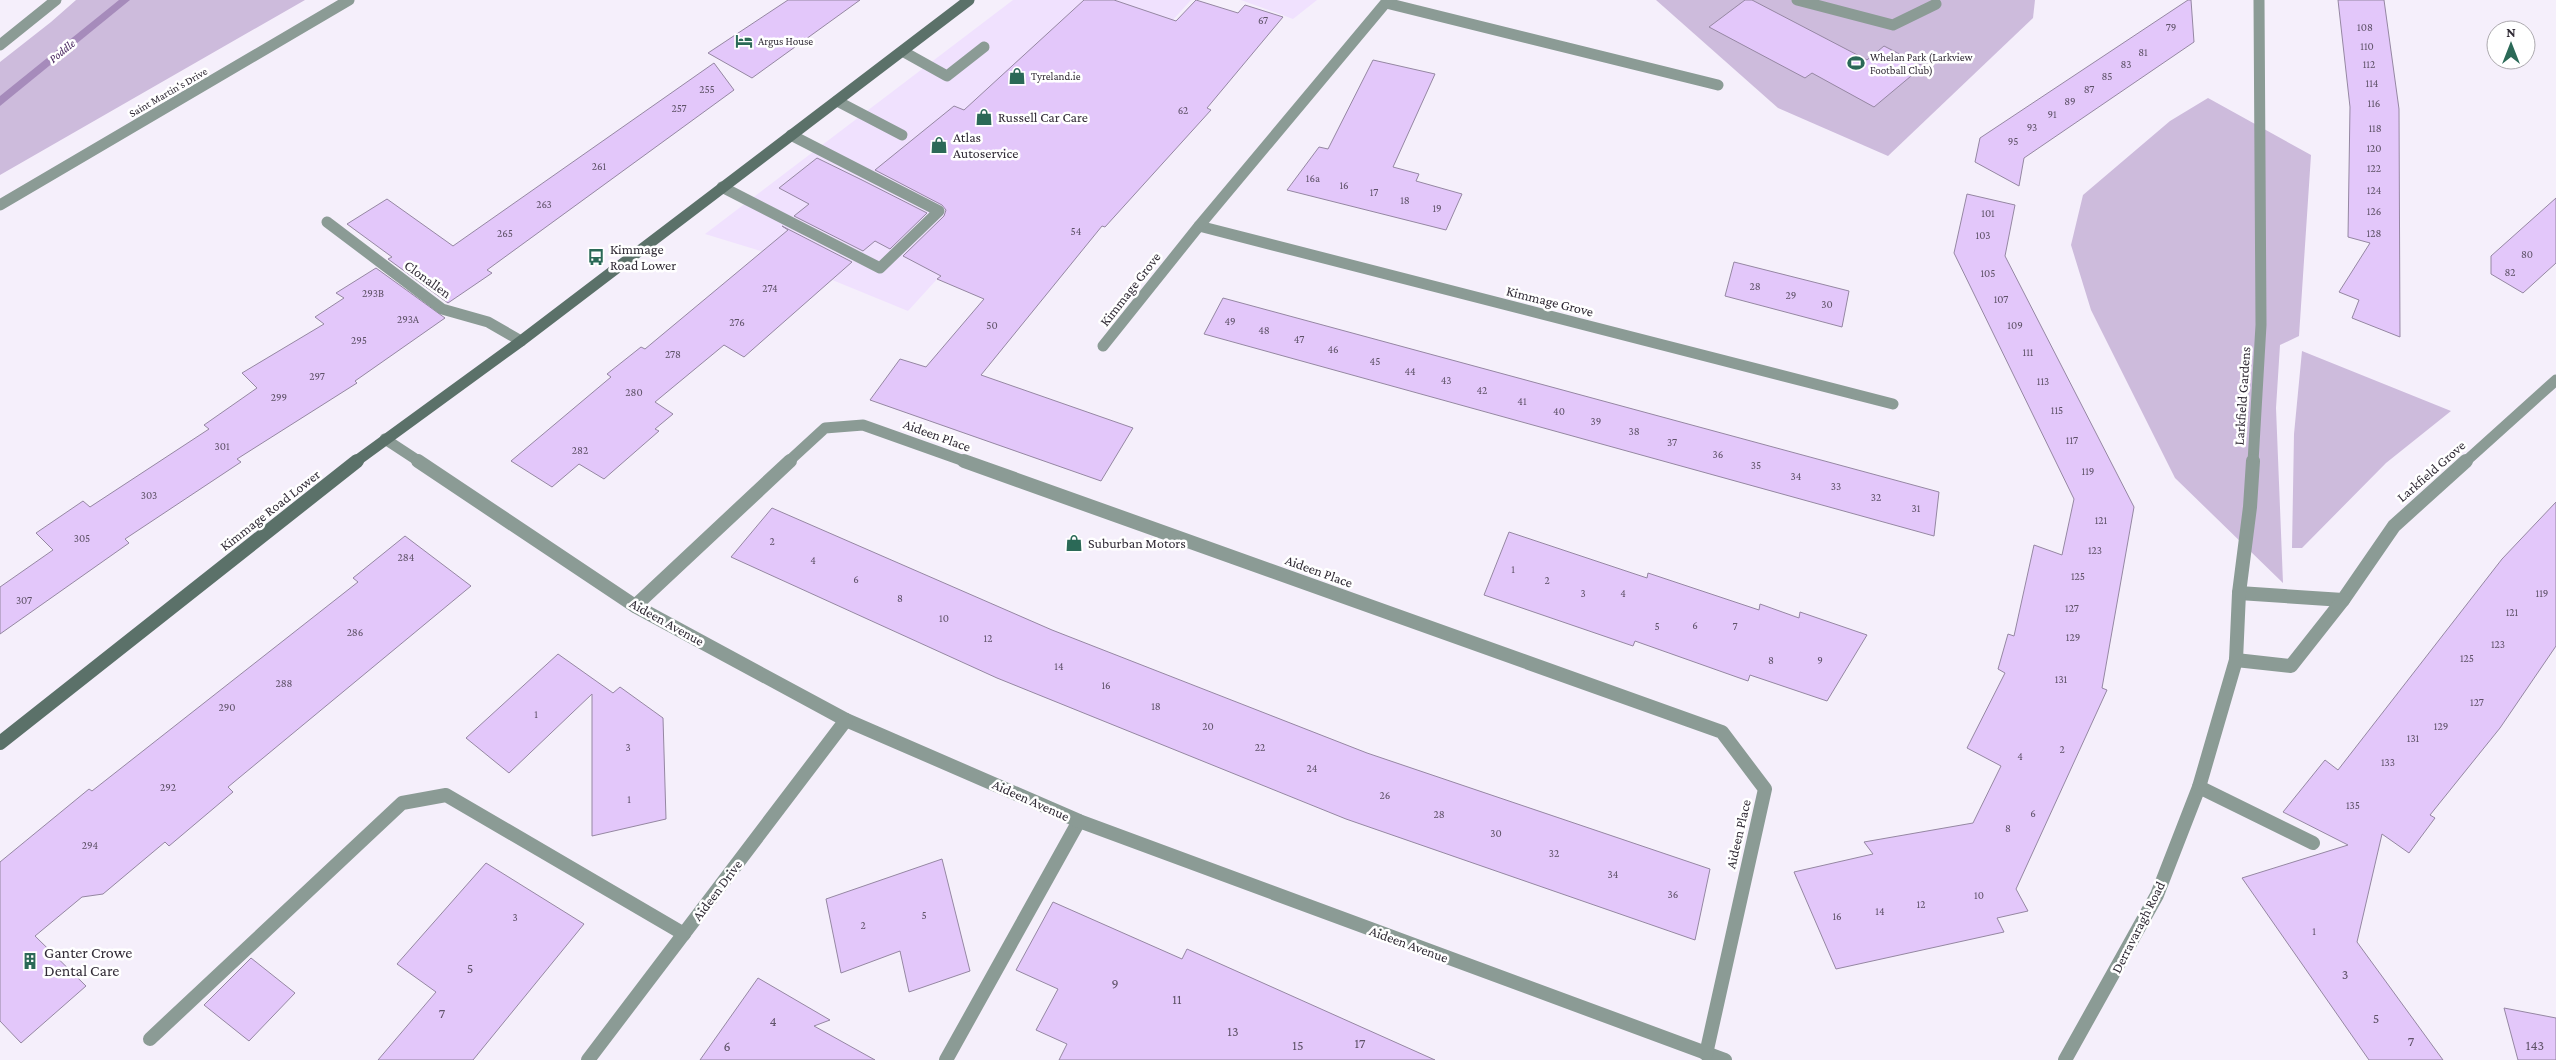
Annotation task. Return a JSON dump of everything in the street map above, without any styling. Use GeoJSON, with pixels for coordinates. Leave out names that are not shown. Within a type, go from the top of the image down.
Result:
{"type":"FeatureCollection","features":[{"type":"Feature","properties":{"kind":"main road","name":"Kimmage Road Lower"},"geometry":{"type":"LineString","coordinates":[[0,743],[385,439],[521,341],[722,187],[904,52],[969,0]]}},
{"type":"Feature","properties":{"kind":"street"},"geometry":{"type":"LineString","coordinates":[[0,45],[56,0]]}},
{"type":"Feature","properties":{"kind":"street","name":"Saint Martin's Drive"},"geometry":{"type":"LineString","coordinates":[[0,205],[349,0]]}},
{"type":"Feature","properties":{"kind":"street"},"geometry":{"type":"LineString","coordinates":[[1797,0],[1892,25],[1936,4]]}},
{"type":"Feature","properties":{"kind":"street","name":"Larkfield Gardens"},"geometry":{"type":"LineString","coordinates":[[2199,787],[2236,660],[2239,593],[2250,507],[2261,326],[2259,0]]}},
{"type":"Feature","properties":{"kind":"street","name":"Kimmage Grove"},"geometry":{"type":"LineString","coordinates":[[1103,346],[1199,226],[1387,1],[1718,85]]}},
{"type":"Feature","properties":{"kind":"street"},"geometry":{"type":"LineString","coordinates":[[904,52],[947,76],[984,47]]}},
{"type":"Feature","properties":{"kind":"street"},"geometry":{"type":"LineString","coordinates":[[837,101],[902,135]]}},
{"type":"Feature","properties":{"kind":"street"},"geometry":{"type":"LineString","coordinates":[[722,187],[880,268],[939,211],[792,135]]}},
{"type":"Feature","properties":{"kind":"street","name":"Clonallen"},"geometry":{"type":"LineString","coordinates":[[327,222],[442,310],[488,322],[521,341]]}},
{"type":"Feature","properties":{"kind":"street","name":"Kimmage Grove"},"geometry":{"type":"LineString","coordinates":[[1199,226],[1893,404]]}},
{"type":"Feature","properties":{"kind":"street","name":"Larkfield Grove"},"geometry":{"type":"LineString","coordinates":[[2236,660],[2291,666],[2343,600],[2394,526],[2556,380]]}},
{"type":"Feature","properties":{"kind":"street","name":"Aideen Place"},"geometry":{"type":"LineString","coordinates":[[635,606],[825,428],[863,426],[1722,732],[1765,789],[1706,1054]]}},
{"type":"Feature","properties":{"kind":"street","name":"Aideen Avenue"},"geometry":{"type":"LineString","coordinates":[[385,439],[635,606],[846,720],[1079,821],[1725,1060]]}},
{"type":"Feature","properties":{"kind":"street"},"geometry":{"type":"LineString","coordinates":[[2239,593],[2343,600]]}},
{"type":"Feature","properties":{"kind":"street","name":"Aideen Drive"},"geometry":{"type":"LineString","coordinates":[[588,1060],[846,720]]}},
{"type":"Feature","properties":{"kind":"street"},"geometry":{"type":"LineString","coordinates":[[2199,787],[2314,843]]}},
{"type":"Feature","properties":{"kind":"street","name":"Derravaragh Road"},"geometry":{"type":"LineString","coordinates":[[2066,1060],[2157,895],[2199,787]]}},
{"type":"Feature","properties":{"kind":"street"},"geometry":{"type":"LineString","coordinates":[[150,1039],[402,803],[446,795],[684,934]]}},
{"type":"Feature","properties":{"kind":"street"},"geometry":{"type":"LineString","coordinates":[[946,1060],[1079,821]]}},
{"type":"Feature","properties":{"kind":"shaded area"},"geometry":{"type":"Polygon","coordinates":[[[76,0],[305,0],[0,175],[0,62],[76,0]]]}},
{"type":"Feature","properties":{"kind":"shaded area"},"geometry":{"type":"Polygon","coordinates":[[[1013,0],[1191,0],[908,311],[764,252],[705,234],[1013,0]]]}},
{"type":"Feature","properties":{"kind":"shaded area"},"geometry":{"type":"Polygon","coordinates":[[[1241,0],[1317,0],[1293,19],[1241,0]]]}},
{"type":"Feature","properties":{"kind":"shaded area","name":"Whelan Park (Larkview Football Club)"},"geometry":{"type":"Polygon","coordinates":[[[1656,0],[2035,0],[2033,18],[1888,156],[1778,108],[1656,0]]]}},
{"type":"Feature","properties":{"kind":"shaded area"},"geometry":{"type":"Polygon","coordinates":[[[2208,98],[2311,155],[2299,336],[2280,345],[2276,408],[2283,583],[2175,478],[2091,310],[2071,245],[2083,195],[2170,121],[2208,98]]]}},
{"type":"Feature","properties":{"kind":"shaded area"},"geometry":{"type":"Polygon","coordinates":[[[2302,351],[2451,411],[2386,463],[2302,548],[2292,548],[2294,434],[2302,351]]]}},
{"type":"Feature","properties":{"kind":"building"},"geometry":{"type":"Polygon","coordinates":[[[788,0],[860,0],[752,78],[708,53],[788,0]]]}},
{"type":"Feature","properties":{"kind":"building"},"geometry":{"type":"Polygon","coordinates":[[[1084,0],[1114,0],[1176,21],[1196,0],[1238,13],[1245,5],[1283,17],[1207,108],[1211,110],[1105,227],[1102,226],[981,375],[1133,428],[1101,481],[870,400],[900,359],[926,367],[984,299],[937,279],[941,276],[903,256],[944,216],[946,210],[942,205],[875,170],[954,106],[964,110],[1084,0]]]}},
{"type":"Feature","properties":{"kind":"building"},"geometry":{"type":"Polygon","coordinates":[[[1745,0],[1752,0],[1867,60],[1884,46],[1923,66],[1874,107],[1812,73],[1805,78],[1709,27],[1745,0]]]}},
{"type":"Feature","properties":{"kind":"building"},"geometry":{"type":"Polygon","coordinates":[[[2188,0],[2191,0],[2194,42],[2024,158],[2019,186],[1975,162],[1980,138],[2188,0]]]}},
{"type":"Feature","properties":{"kind":"building"},"geometry":{"type":"Polygon","coordinates":[[[2338,0],[2384,0],[2399,109],[2400,337],[2352,318],[2359,300],[2339,292],[2370,243],[2348,237],[2350,107],[2338,0]]]}},
{"type":"Feature","properties":{"kind":"building"},"geometry":{"type":"Polygon","coordinates":[[[1373,60],[1435,74],[1393,167],[1419,174],[1416,181],[1462,194],[1446,230],[1287,190],[1319,147],[1328,149],[1373,60]]]}},
{"type":"Feature","properties":{"kind":"building"},"geometry":{"type":"Polygon","coordinates":[[[714,63],[734,90],[487,270],[492,273],[448,303],[388,259],[392,257],[347,224],[387,199],[453,246],[714,63]]]}},
{"type":"Feature","properties":{"kind":"building"},"geometry":{"type":"Polygon","coordinates":[[[817,158],[927,213],[890,249],[875,241],[863,251],[794,216],[809,204],[779,188],[817,158]]]}},
{"type":"Feature","properties":{"kind":"building"},"geometry":{"type":"Polygon","coordinates":[[[1967,194],[2015,205],[2005,256],[2134,507],[2102,688],[2107,690],[2016,889],[2028,911],[1997,918],[2004,932],[1836,969],[1794,872],[1873,854],[1864,842],[1973,823],[2001,766],[1967,748],[2005,673],[1998,669],[2008,634],[2014,636],[2034,545],[2062,555],[2074,499],[1954,253],[1967,194]]]}},
{"type":"Feature","properties":{"kind":"building"},"geometry":{"type":"Polygon","coordinates":[[[2556,198],[2556,263],[2523,293],[2491,274],[2491,256],[2556,198]]]}},
{"type":"Feature","properties":{"kind":"building"},"geometry":{"type":"Polygon","coordinates":[[[782,226],[852,262],[744,357],[724,345],[655,402],[673,414],[655,429],[659,431],[604,479],[579,464],[552,487],[511,461],[611,377],[607,374],[641,347],[645,349],[788,230],[782,226]]]}},
{"type":"Feature","properties":{"kind":"building"},"geometry":{"type":"Polygon","coordinates":[[[1734,262],[1849,291],[1842,327],[1725,296],[1734,262]]]}},
{"type":"Feature","properties":{"kind":"building"},"geometry":{"type":"Polygon","coordinates":[[[376,268],[445,318],[355,381],[357,383],[237,459],[241,462],[125,539],[129,543],[0,634],[0,587],[53,550],[36,533],[83,501],[90,507],[209,429],[204,425],[257,388],[242,373],[324,324],[315,317],[344,298],[336,293],[376,268]]]}},
{"type":"Feature","properties":{"kind":"building"},"geometry":{"type":"Polygon","coordinates":[[[1223,298],[1939,492],[1934,536],[1204,334],[1223,298]]]}},
{"type":"Feature","properties":{"kind":"building"},"geometry":{"type":"Polygon","coordinates":[[[2556,502],[2556,646],[2500,728],[2430,815],[2435,818],[2409,853],[2382,834],[2357,942],[2443,1060],[2369,1060],[2242,878],[2348,845],[2283,812],[2325,760],[2338,770],[2502,559],[2556,502]]]}},
{"type":"Feature","properties":{"kind":"building"},"geometry":{"type":"Polygon","coordinates":[[[772,508],[1052,630],[1367,753],[1710,869],[1695,940],[1346,819],[997,678],[731,557],[772,508]]]}},
{"type":"Feature","properties":{"kind":"building"},"geometry":{"type":"Polygon","coordinates":[[[1509,532],[1647,578],[1648,573],[1759,610],[1760,604],[1799,618],[1800,612],[1867,635],[1827,701],[1750,675],[1748,681],[1635,641],[1633,646],[1484,595],[1509,532]]]}},
{"type":"Feature","properties":{"kind":"building"},"geometry":{"type":"Polygon","coordinates":[[[405,536],[471,586],[228,787],[233,792],[169,846],[165,842],[103,894],[82,897],[35,936],[86,986],[21,1043],[0,1021],[0,862],[89,789],[92,791],[358,582],[353,578],[405,536]]]}},
{"type":"Feature","properties":{"kind":"building"},"geometry":{"type":"Polygon","coordinates":[[[558,654],[613,693],[620,687],[663,718],[666,819],[592,836],[592,694],[509,773],[466,738],[558,654]]]}},
{"type":"Feature","properties":{"kind":"building"},"geometry":{"type":"Polygon","coordinates":[[[942,859],[970,971],[909,992],[900,951],[841,973],[826,899],[942,859]]]}},
{"type":"Feature","properties":{"kind":"building"},"geometry":{"type":"Polygon","coordinates":[[[486,863],[584,924],[473,1060],[378,1060],[436,992],[397,964],[486,863]]]}},
{"type":"Feature","properties":{"kind":"building"},"geometry":{"type":"Polygon","coordinates":[[[1053,902],[1182,959],[1187,949],[1435,1060],[1059,1060],[1067,1044],[1036,1030],[1058,989],[1016,970],[1053,902]]]}},
{"type":"Feature","properties":{"kind":"building"},"geometry":{"type":"Polygon","coordinates":[[[251,958],[295,993],[249,1041],[204,1005],[251,958]]]}},
{"type":"Feature","properties":{"kind":"building"},"geometry":{"type":"Polygon","coordinates":[[[758,978],[830,1020],[814,1026],[875,1060],[700,1060],[758,978]]]}},
{"type":"Feature","properties":{"kind":"building"},"geometry":{"type":"Polygon","coordinates":[[[2504,1008],[2556,1018],[2556,1060],[2518,1060],[2504,1008]]]}},
{"type":"Feature","properties":{"kind":"waterway","name":"Poddle"},"geometry":{"type":"LineString","coordinates":[[0,102],[125,0]]}},
{"type":"Feature","properties":{"kind":"place","name":"Argus House"},"geometry":{"type":"Point","coordinates":[744,41]}},
{"type":"Feature","properties":{"kind":"place","name":"Whelan Park (Larkview Football Club)"},"geometry":{"type":"Point","coordinates":[1856,63]}},
{"type":"Feature","properties":{"kind":"place","name":"Tyreland.ie"},"geometry":{"type":"Point","coordinates":[1017,76]}},
{"type":"Feature","properties":{"kind":"place","name":"Russell Car Care"},"geometry":{"type":"Point","coordinates":[984,117]}},
{"type":"Feature","properties":{"kind":"place","name":"Atlas Autoservice"},"geometry":{"type":"Point","coordinates":[939,145]}},
{"type":"Feature","properties":{"kind":"place","name":"Kimmage Road Lower"},"geometry":{"type":"Point","coordinates":[596,257]}},
{"type":"Feature","properties":{"kind":"place","name":"Suburban Motors"},"geometry":{"type":"Point","coordinates":[1074,543]}},
{"type":"Feature","properties":{"kind":"place","name":"Ganter Crowe Dental Care"},"geometry":{"type":"Point","coordinates":[30,961]}}]}
